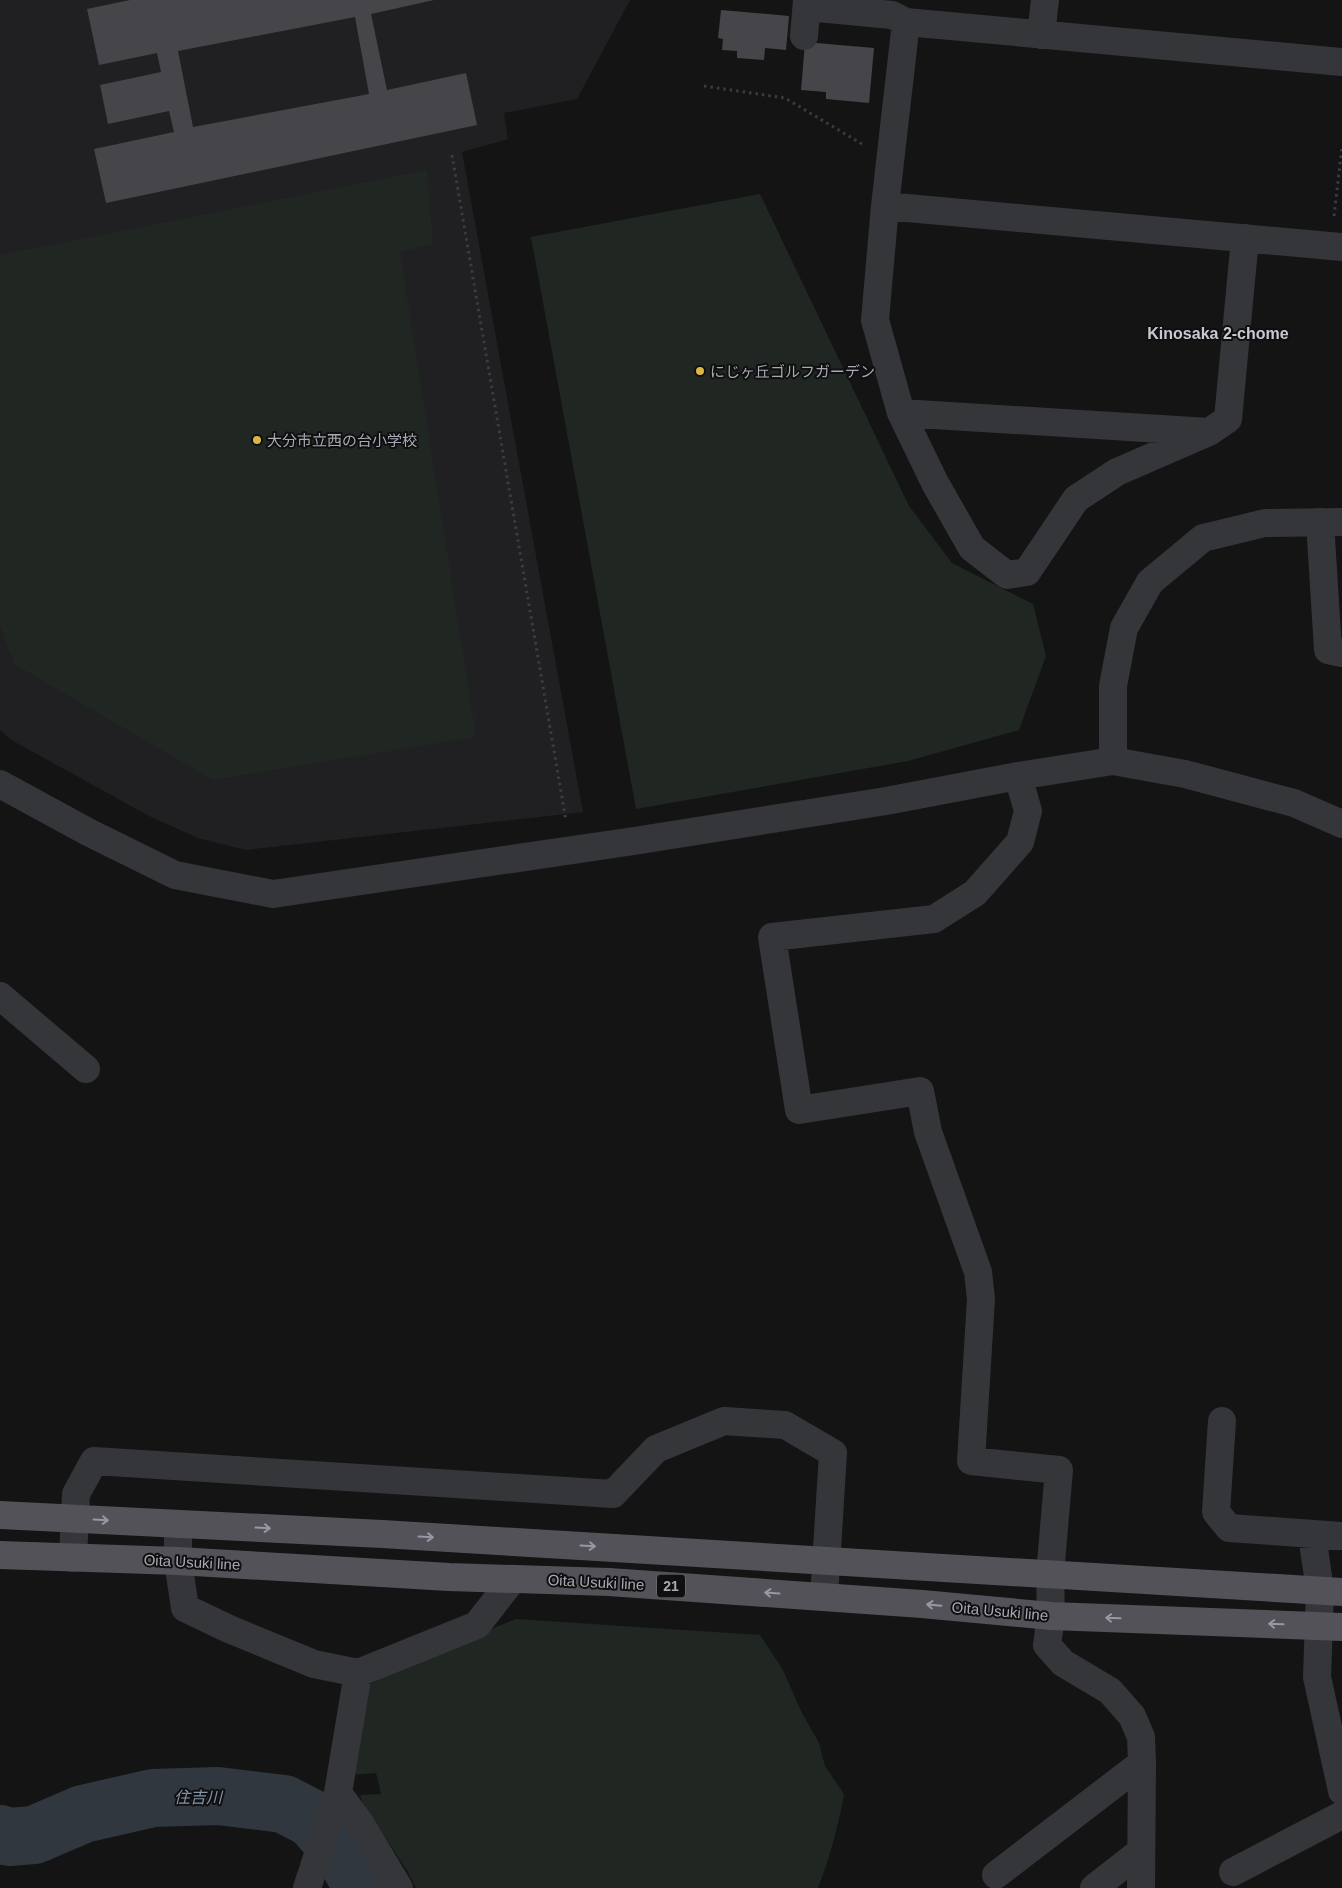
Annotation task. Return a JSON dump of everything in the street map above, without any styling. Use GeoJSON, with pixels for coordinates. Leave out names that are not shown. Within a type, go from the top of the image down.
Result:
{"type":"FeatureCollection","features":[{"type":"Feature","properties":{"kind":"main road","name":"21"},"geometry":{"type":"LineString","coordinates":[[0,1515],[382,1534],[1331,1591]]}},
{"type":"Feature","properties":{"kind":"main road","name":"Oita Usuki line"},"geometry":{"type":"LineString","coordinates":[[0,1555],[178,1561],[439,1576],[609,1582],[824,1597],[1051,1616],[1330,1626]]}},
{"type":"Feature","properties":{"kind":"street"},"geometry":{"type":"LineString","coordinates":[[1041,35],[1045,0]]}},
{"type":"Feature","properties":{"kind":"street"},"geometry":{"type":"LineString","coordinates":[[804,36],[807,4],[892,15],[906,22],[1342,62]]}},
{"type":"Feature","properties":{"kind":"street"},"geometry":{"type":"LineString","coordinates":[[906,22],[885,206],[875,320],[901,413],[935,483],[972,548],[1007,575],[1027,572],[1076,499],[1117,472],[1209,432],[1228,419],[1246,238]]}},
{"type":"Feature","properties":{"kind":"street"},"geometry":{"type":"LineString","coordinates":[[885,206],[1336,247]]}},
{"type":"Feature","properties":{"kind":"street"},"geometry":{"type":"LineString","coordinates":[[901,413],[1209,432]]}},
{"type":"Feature","properties":{"kind":"street"},"geometry":{"type":"LineString","coordinates":[[1113,761],[1113,686],[1124,628],[1150,582],[1203,538],[1266,523],[1331,522],[1328,650],[1342,653]]}},
{"type":"Feature","properties":{"kind":"street"},"geometry":{"type":"LineString","coordinates":[[0,784],[80,828],[175,875],[272,894],[634,841],[886,801],[1018,776],[1113,761],[1185,774],[1294,803],[1342,824]]}},
{"type":"Feature","properties":{"kind":"street"},"geometry":{"type":"LineString","coordinates":[[1018,776],[1028,811],[1020,842],[974,893],[934,919],[772,937],[799,1110],[920,1091],[928,1132],[978,1272],[981,1299],[971,1461],[1058,1470],[1050,1574],[1051,1616],[1047,1645],[1063,1663],[1110,1691],[1132,1716],[1141,1737],[1140,1888]]}},
{"type":"Feature","properties":{"kind":"street"},"geometry":{"type":"LineString","coordinates":[[0,996],[86,1069]]}},
{"type":"Feature","properties":{"kind":"street"},"geometry":{"type":"LineString","coordinates":[[73,1558],[76,1494],[94,1461],[613,1494],[656,1449],[724,1421],[786,1425],[833,1453],[824,1597]]}},
{"type":"Feature","properties":{"kind":"street"},"geometry":{"type":"LineString","coordinates":[[1222,1421],[1216,1512],[1229,1528],[1342,1536]]}},
{"type":"Feature","properties":{"kind":"street"},"geometry":{"type":"LineString","coordinates":[[178,1524],[178,1561],[185,1608],[229,1629],[314,1664],[358,1673],[478,1625],[513,1579]]}},
{"type":"Feature","properties":{"kind":"street"},"geometry":{"type":"LineString","coordinates":[[1312,1534],[1331,1591],[1330,1626],[1318,1677],[1342,1791]]}},
{"type":"Feature","properties":{"kind":"street"},"geometry":{"type":"LineString","coordinates":[[307,1888],[335,1801],[358,1673]]}},
{"type":"Feature","properties":{"kind":"street"},"geometry":{"type":"LineString","coordinates":[[996,1874],[1142,1763]]}},
{"type":"Feature","properties":{"kind":"street"},"geometry":{"type":"LineString","coordinates":[[335,1801],[360,1823],[399,1888]]}},
{"type":"Feature","properties":{"kind":"street"},"geometry":{"type":"LineString","coordinates":[[1233,1872],[1342,1815]]}},
{"type":"Feature","properties":{"kind":"street"},"geometry":{"type":"LineString","coordinates":[[1094,1888],[1140,1852]]}},
{"type":"Feature","properties":{"kind":"path"},"geometry":{"type":"LineString","coordinates":[[704,86],[785,98],[890,161]]}},
{"type":"Feature","properties":{"kind":"path"},"geometry":{"type":"LineString","coordinates":[[1336,247],[1342,147]]}},
{"type":"Feature","properties":{"kind":"path"},"geometry":{"type":"LineString","coordinates":[[452,155],[571,849]]}},
{"type":"Feature","properties":{"kind":"shaded area","name":"大分市立西の台小学校"},"geometry":{"type":"Polygon","coordinates":[[[0,0],[630,0],[577,99],[504,113],[508,139],[462,152],[583,812],[246,850],[198,838],[151,817],[13,741],[0,730],[0,0]]]}},
{"type":"Feature","properties":{"kind":"shaded area"},"geometry":{"type":"Polygon","coordinates":[[[427,170],[433,244],[400,252],[476,737],[213,780],[14,664],[0,625],[0,255],[427,170]]]}},
{"type":"Feature","properties":{"kind":"shaded area","name":"にじヶ丘ゴルフガーデン"},"geometry":{"type":"Polygon","coordinates":[[[760,194],[909,506],[952,563],[1033,604],[1046,656],[1019,730],[908,761],[636,809],[531,237],[760,194]]]}},
{"type":"Feature","properties":{"kind":"shaded area"},"geometry":{"type":"Polygon","coordinates":[[[516,1619],[760,1635],[783,1670],[801,1711],[819,1743],[825,1766],[844,1794],[833,1842],[818,1888],[416,1888],[408,1872],[363,1804],[360,1795],[381,1794],[376,1773],[351,1775],[367,1686],[418,1658],[516,1619]]]}},
{"type":"Feature","properties":{"kind":"building"},"geometry":{"type":"Polygon","coordinates":[[[130,0],[434,0],[371,14],[387,90],[466,73],[477,125],[106,203],[94,149],[174,132],[169,111],[108,124],[100,85],[161,72],[157,53],[99,65],[87,9],[130,0]],[[355,17],[178,51],[193,127],[369,94],[355,17]]]}},
{"type":"Feature","properties":{"kind":"building"},"geometry":{"type":"Polygon","coordinates":[[[721,10],[789,16],[786,50],[765,48],[764,60],[737,58],[737,51],[722,50],[723,39],[718,38],[721,10]]]}},
{"type":"Feature","properties":{"kind":"building"},"geometry":{"type":"Polygon","coordinates":[[[805,42],[874,48],[869,103],[826,99],[826,92],[801,90],[805,42]]]}},
{"type":"Feature","properties":{"kind":"waterway","name":"住吉川"},"geometry":{"type":"LineString","coordinates":[[0,1834],[9,1837],[34,1835],[83,1814],[153,1798],[218,1796],[284,1804],[313,1819],[345,1856],[363,1888]]}},
{"type":"Feature","properties":{"kind":"place","name":"にじヶ丘ゴルフガーデン"},"geometry":{"type":"Point","coordinates":[700,371]}},
{"type":"Feature","properties":{"kind":"place","name":"大分市立西の台小学校"},"geometry":{"type":"Point","coordinates":[257,440]}},
{"type":"Feature","properties":{"kind":"district","name":"Kinosaka 2-chome"},"geometry":{"type":"Point","coordinates":[1218,333]}}]}
